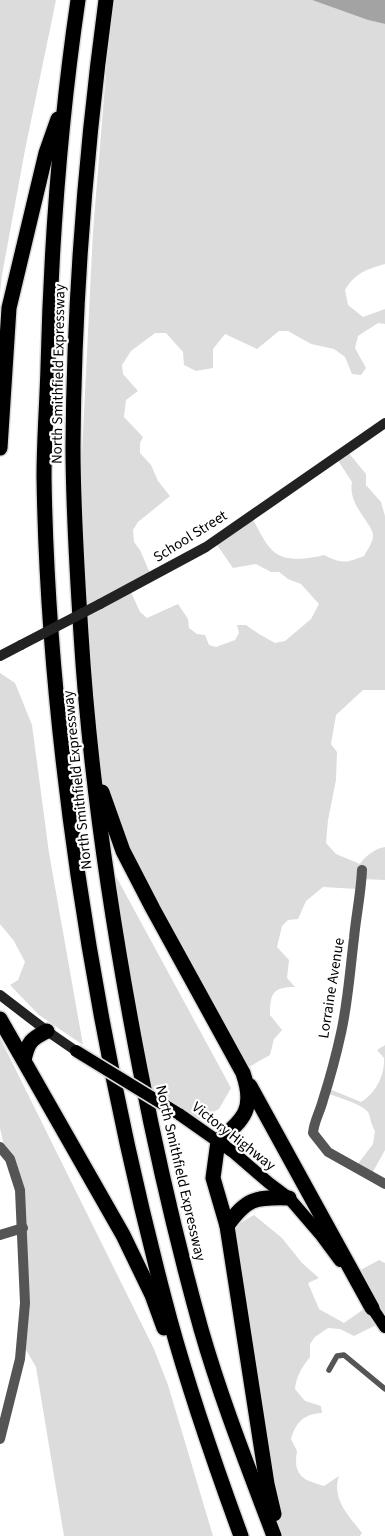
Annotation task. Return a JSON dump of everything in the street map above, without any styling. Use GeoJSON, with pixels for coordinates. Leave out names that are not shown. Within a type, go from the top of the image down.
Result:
{"type":"FeatureCollection","features":[{"type":"Feature","properties":{"kind":"highway","name":"North Smithfield Expressway"},"geometry":{"type":"LineString","coordinates":[[78,0],[66,94],[55,208],[50,287],[44,475],[48,582],[60,728],[69,812],[91,961],[128,1150],[170,1320],[241,1536]]}},
{"type":"Feature","properties":{"kind":"highway","name":"North Smithfield Expressway"},"geometry":{"type":"LineString","coordinates":[[106,0],[85,184],[78,282],[74,381],[74,514],[78,602],[88,727],[108,896],[153,1136],[202,1329],[221,1392],[274,1536]]}},
{"type":"Feature","properties":{"kind":"highway"},"geometry":{"type":"LineString","coordinates":[[0,448],[9,308],[46,153],[66,94]]}},
{"type":"Feature","properties":{"kind":"highway"},"geometry":{"type":"LineString","coordinates":[[88,727],[100,788],[123,851],[372,1308]]}},
{"type":"Feature","properties":{"kind":"highway"},"geometry":{"type":"LineString","coordinates":[[0,1019],[123,1235],[184,1366]]}},
{"type":"Feature","properties":{"kind":"highway"},"geometry":{"type":"LineString","coordinates":[[24,1060],[28,1044],[36,1036],[48,1031]]}},
{"type":"Feature","properties":{"kind":"highway"},"geometry":{"type":"LineString","coordinates":[[243,1073],[249,1095],[246,1109],[238,1123],[218,1141],[213,1178],[227,1226],[267,1484],[278,1536]]}},
{"type":"Feature","properties":{"kind":"highway"},"geometry":{"type":"LineString","coordinates":[[227,1226],[238,1210],[253,1200],[290,1198]]}},
{"type":"Feature","properties":{"kind":"main road","name":"Victory Highway"},"geometry":{"type":"LineString","coordinates":[[76,1051],[179,1114],[218,1141],[290,1198],[320,1234],[385,1327]]}},
{"type":"Feature","properties":{"kind":"street","name":"School Street"},"geometry":{"type":"LineString","coordinates":[[0,656],[206,547],[385,423]]}},
{"type":"Feature","properties":{"kind":"street","name":"Lorraine Avenue"},"geometry":{"type":"LineString","coordinates":[[362,870],[352,967],[344,1018],[323,1103],[314,1124],[313,1133],[328,1152],[385,1184]]}},
{"type":"Feature","properties":{"kind":"street","name":"Victory Highway"},"geometry":{"type":"LineString","coordinates":[[0,994],[76,1051]]}},
{"type":"Feature","properties":{"kind":"street"},"geometry":{"type":"LineString","coordinates":[[0,1147],[10,1159],[18,1180],[23,1228],[25,1304],[22,1345],[0,1439]]}},
{"type":"Feature","properties":{"kind":"street"},"geometry":{"type":"LineString","coordinates":[[0,1235],[23,1228]]}},
{"type":"Feature","properties":{"kind":"lane"},"geometry":{"type":"LineString","coordinates":[[329,1370],[337,1356],[344,1356],[385,1389]]}},
{"type":"Feature","properties":{"kind":"shaded area"},"geometry":{"type":"Polygon","coordinates":[[[0,0],[56,0],[25,150],[0,294],[0,0]]]}},
{"type":"Feature","properties":{"kind":"shaded area"},"geometry":{"type":"Polygon","coordinates":[[[112,0],[312,0],[368,20],[385,24],[385,264],[357,275],[345,290],[348,305],[363,317],[385,309],[385,324],[378,323],[358,336],[355,348],[366,368],[361,375],[352,374],[345,357],[334,349],[311,344],[288,331],[279,331],[257,349],[225,334],[213,349],[213,368],[196,371],[184,365],[183,352],[166,333],[155,333],[131,351],[122,365],[123,374],[138,391],[126,400],[124,417],[143,437],[140,443],[140,453],[151,465],[158,481],[170,496],[138,522],[133,530],[134,542],[140,550],[152,578],[131,592],[140,612],[147,618],[178,604],[188,619],[189,628],[197,634],[205,635],[209,645],[216,647],[235,640],[239,633],[237,625],[246,625],[275,643],[285,641],[311,619],[319,604],[301,584],[288,579],[279,572],[271,572],[256,564],[233,568],[215,542],[252,518],[271,549],[282,556],[303,559],[324,555],[344,562],[364,556],[372,542],[372,532],[353,499],[352,482],[337,459],[348,452],[366,474],[366,485],[381,502],[385,516],[385,690],[363,690],[336,715],[331,744],[337,752],[336,780],[328,820],[326,843],[336,854],[360,864],[371,853],[385,847],[385,880],[362,879],[357,889],[323,887],[306,901],[298,919],[288,920],[282,926],[277,947],[289,960],[287,978],[295,987],[281,988],[274,993],[270,1015],[282,1030],[274,1039],[270,1055],[247,1068],[138,875],[104,791],[100,775],[80,615],[80,494],[93,231],[112,0]]]}},
{"type":"Feature","properties":{"kind":"shaded area"},"geometry":{"type":"Polygon","coordinates":[[[312,0],[385,0],[385,24],[368,20],[312,0]]]}},
{"type":"Feature","properties":{"kind":"shaded area"},"geometry":{"type":"Polygon","coordinates":[[[0,673],[15,683],[32,725],[49,853],[83,1045],[39,1015],[10,985],[18,980],[25,962],[14,941],[0,924],[0,673]]]}},
{"type":"Feature","properties":{"kind":"shaded area"},"geometry":{"type":"Polygon","coordinates":[[[112,869],[231,1088],[219,1109],[195,1121],[147,1090],[112,869]]]}},
{"type":"Feature","properties":{"kind":"shaded area"},"geometry":{"type":"Polygon","coordinates":[[[0,1038],[154,1349],[168,1385],[213,1536],[64,1536],[36,1367],[22,1343],[19,1189],[6,1155],[0,1128],[0,1038]]]}},
{"type":"Feature","properties":{"kind":"shaded area"},"geometry":{"type":"Polygon","coordinates":[[[385,1045],[385,1150],[370,1177],[354,1169],[373,1144],[375,1131],[369,1114],[360,1106],[327,1093],[327,1088],[361,1102],[375,1089],[381,1077],[384,1058],[377,1050],[385,1045]]]}},
{"type":"Feature","properties":{"kind":"shaded area"},"geometry":{"type":"Polygon","coordinates":[[[254,1215],[282,1238],[302,1263],[319,1278],[308,1283],[319,1309],[344,1323],[368,1306],[355,1273],[379,1260],[385,1263],[385,1330],[378,1324],[354,1336],[340,1329],[328,1328],[315,1337],[310,1344],[310,1357],[300,1372],[295,1389],[305,1401],[321,1406],[322,1413],[306,1417],[295,1428],[291,1439],[297,1451],[296,1466],[298,1471],[305,1479],[324,1486],[339,1476],[337,1492],[339,1500],[362,1533],[360,1536],[278,1536],[235,1262],[235,1226],[254,1215]]]}}]}
